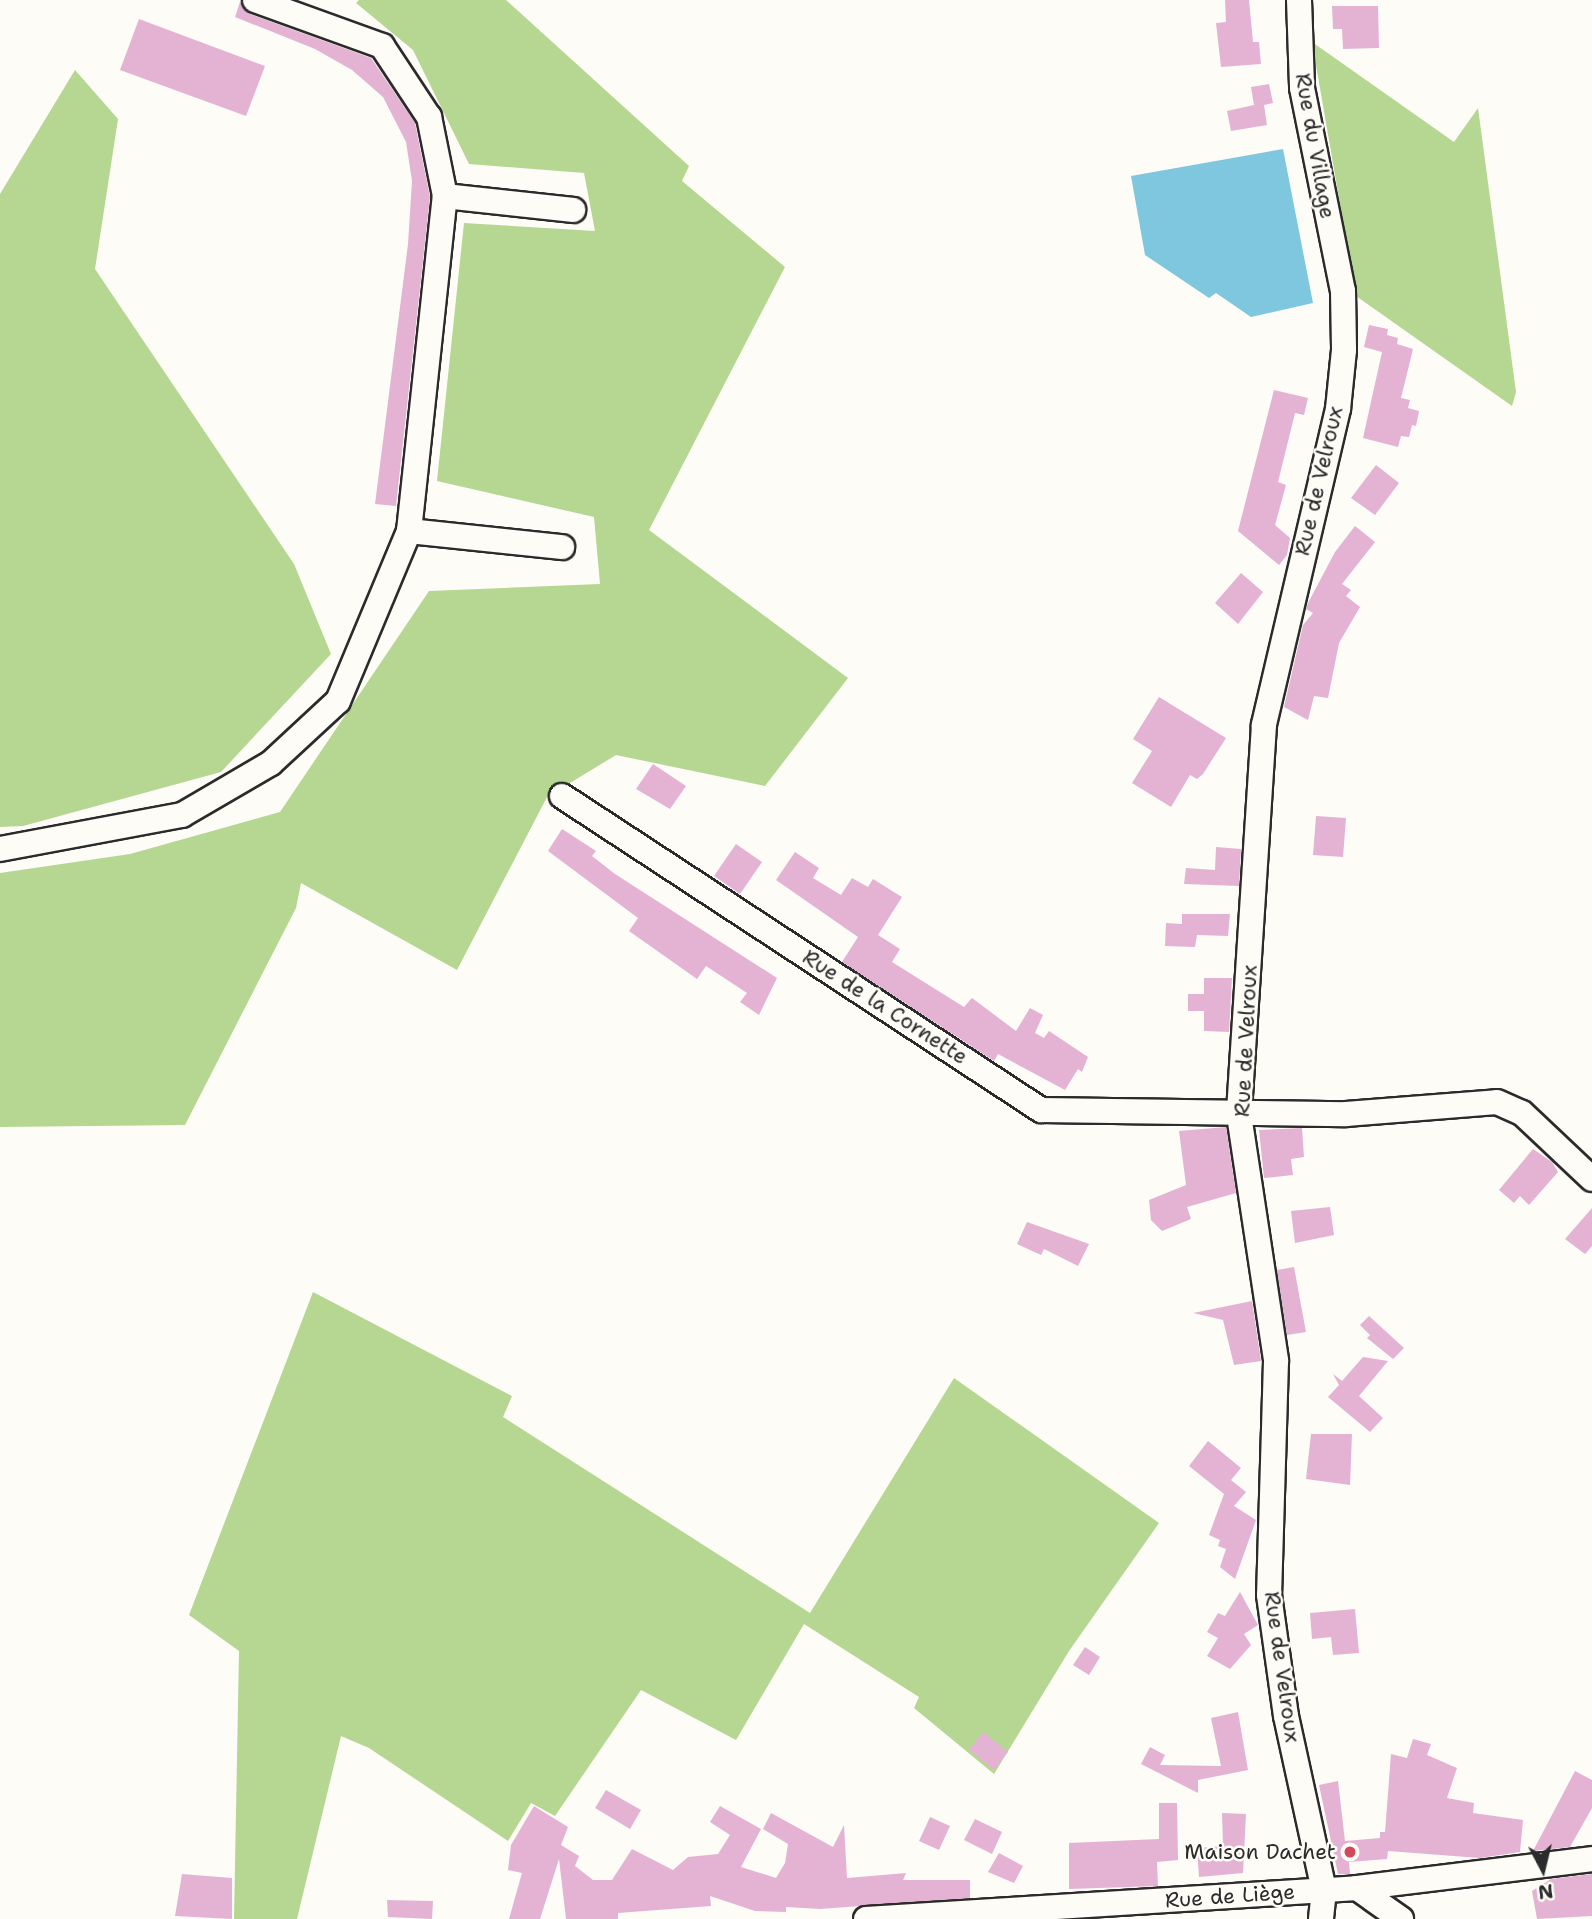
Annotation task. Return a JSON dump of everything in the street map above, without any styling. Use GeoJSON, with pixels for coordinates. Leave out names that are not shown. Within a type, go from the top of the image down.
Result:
{"type":"FeatureCollection","features":[{"type":"Feature","properties":{"kind":"street"},"geometry":{"type":"LineString","coordinates":[[0,849],[182,816],[271,763],[338,701],[409,531],[445,196],[429,117],[382,46],[294,6],[255,0]]}},
{"type":"Feature","properties":{"kind":"street","name":"Rue du Village"},"geometry":{"type":"LineString","coordinates":[[1299,0],[1302,88],[1343,291]]}},
{"type":"Feature","properties":{"kind":"street"},"geometry":{"type":"LineString","coordinates":[[445,196],[573,210]]}},
{"type":"Feature","properties":{"kind":"street","name":"Rue de Velroux"},"geometry":{"type":"LineString","coordinates":[[1321,1919],[1324,1890],[1286,1716],[1269,1595],[1276,1361],[1239,1115],[1264,725],[1338,409],[1344,350],[1343,291]]}},
{"type":"Feature","properties":{"kind":"street"},"geometry":{"type":"LineString","coordinates":[[409,531],[562,547]]}},
{"type":"Feature","properties":{"kind":"street","name":"Rue de la Cornette"},"geometry":{"type":"LineString","coordinates":[[562,796],[1041,1110],[1239,1115],[1346,1114],[1497,1102],[1522,1113],[1592,1179]]}},
{"type":"Feature","properties":{"kind":"street","name":"Rue de Liège"},"geometry":{"type":"LineString","coordinates":[[866,1919],[1357,1888],[1592,1859]]}},
{"type":"Feature","properties":{"kind":"street"},"geometry":{"type":"LineString","coordinates":[[1357,1888],[1401,1919]]}},
{"type":"Feature","properties":{"kind":"green space"},"geometry":{"type":"Polygon","coordinates":[[[359,0],[506,0],[689,166],[682,181],[785,267],[649,530],[848,678],[765,786],[616,755],[547,797],[457,970],[301,883],[296,908],[185,1125],[0,1127],[0,873],[130,854],[280,812],[429,591],[600,584],[594,517],[437,481],[464,223],[595,231],[584,173],[469,164],[413,50],[356,3],[359,0]]]}},
{"type":"Feature","properties":{"kind":"green space"},"geometry":{"type":"Polygon","coordinates":[[[1312,42],[1454,142],[1478,108],[1516,392],[1512,406],[1356,296],[1312,42]]]}},
{"type":"Feature","properties":{"kind":"green space"},"geometry":{"type":"Polygon","coordinates":[[[75,70],[118,119],[95,269],[294,564],[331,654],[221,772],[23,826],[0,827],[0,194],[75,70]]]}},
{"type":"Feature","properties":{"kind":"green space"},"geometry":{"type":"Polygon","coordinates":[[[313,1292],[512,1396],[503,1417],[810,1613],[954,1378],[1159,1523],[1069,1651],[994,1774],[914,1708],[919,1697],[804,1624],[736,1740],[641,1690],[555,1816],[531,1803],[508,1841],[369,1748],[341,1736],[297,1919],[234,1919],[239,1651],[189,1615],[313,1292]]]}},
{"type":"Feature","properties":{"kind":"water"},"geometry":{"type":"Polygon","coordinates":[[[1283,149],[1313,303],[1251,317],[1216,293],[1209,298],[1145,255],[1131,176],[1283,149]]]}},
{"type":"Feature","properties":{"kind":"building"},"geometry":{"type":"Polygon","coordinates":[[[1225,0],[1249,0],[1253,42],[1259,42],[1261,64],[1221,67],[1216,23],[1226,22],[1225,0]]]}},
{"type":"Feature","properties":{"kind":"building"},"geometry":{"type":"Polygon","coordinates":[[[240,2],[250,14],[371,58],[415,123],[430,197],[396,506],[375,504],[408,244],[412,181],[406,142],[383,97],[352,70],[315,49],[235,17],[240,2]]]}},
{"type":"Feature","properties":{"kind":"building"},"geometry":{"type":"Polygon","coordinates":[[[1332,6],[1378,6],[1379,48],[1343,49],[1342,29],[1333,29],[1332,6]]]}},
{"type":"Feature","properties":{"kind":"building"},"geometry":{"type":"Polygon","coordinates":[[[139,19],[265,66],[246,116],[120,70],[139,19]]]}},
{"type":"Feature","properties":{"kind":"building"},"geometry":{"type":"Polygon","coordinates":[[[1269,84],[1273,103],[1264,105],[1267,125],[1231,131],[1227,111],[1254,105],[1251,87],[1269,84]]]}},
{"type":"Feature","properties":{"kind":"building"},"geometry":{"type":"Polygon","coordinates":[[[1369,325],[1388,329],[1387,335],[1398,338],[1397,344],[1413,349],[1401,398],[1410,400],[1408,408],[1419,411],[1416,426],[1412,425],[1409,437],[1401,436],[1398,447],[1363,438],[1382,352],[1364,347],[1369,325]]]}},
{"type":"Feature","properties":{"kind":"building"},"geometry":{"type":"Polygon","coordinates":[[[1274,390],[1308,398],[1304,415],[1295,413],[1278,482],[1286,485],[1275,525],[1290,538],[1287,555],[1279,565],[1238,531],[1274,390]]]}},
{"type":"Feature","properties":{"kind":"building"},"geometry":{"type":"Polygon","coordinates":[[[1376,465],[1399,483],[1375,515],[1351,498],[1376,465]]]}},
{"type":"Feature","properties":{"kind":"building"},"geometry":{"type":"Polygon","coordinates":[[[1355,526],[1375,542],[1342,584],[1351,590],[1346,596],[1360,607],[1339,643],[1328,698],[1314,696],[1308,720],[1284,707],[1303,625],[1313,613],[1306,609],[1335,552],[1355,526]]]}},
{"type":"Feature","properties":{"kind":"building"},"geometry":{"type":"Polygon","coordinates":[[[1241,573],[1263,592],[1238,624],[1215,603],[1241,573]]]}},
{"type":"Feature","properties":{"kind":"building"},"geometry":{"type":"Polygon","coordinates":[[[1159,697],[1226,738],[1203,774],[1197,779],[1190,775],[1171,807],[1132,783],[1152,751],[1133,739],[1159,697]]]}},
{"type":"Feature","properties":{"kind":"building"},"geometry":{"type":"Polygon","coordinates":[[[653,764],[686,786],[670,809],[636,789],[653,764]]]}},
{"type":"Feature","properties":{"kind":"building"},"geometry":{"type":"Polygon","coordinates":[[[1316,816],[1346,818],[1343,857],[1313,855],[1316,816]]]}},
{"type":"Feature","properties":{"kind":"building"},"geometry":{"type":"Polygon","coordinates":[[[562,829],[596,851],[592,856],[615,874],[777,978],[759,1015],[740,1002],[747,993],[706,966],[697,979],[629,931],[638,918],[548,851],[562,829]]]}},
{"type":"Feature","properties":{"kind":"building"},"geometry":{"type":"Polygon","coordinates":[[[736,844],[762,862],[740,894],[714,876],[736,844]]]}},
{"type":"Feature","properties":{"kind":"building"},"geometry":{"type":"Polygon","coordinates":[[[1216,847],[1241,849],[1239,886],[1184,884],[1186,868],[1215,870],[1216,847]]]}},
{"type":"Feature","properties":{"kind":"building"},"geometry":{"type":"Polygon","coordinates":[[[795,852],[819,868],[813,878],[841,895],[852,878],[868,887],[873,879],[902,897],[878,935],[900,949],[892,962],[964,1007],[972,998],[1016,1031],[1030,1008],[1043,1015],[1035,1033],[1044,1038],[1049,1031],[1088,1057],[1082,1072],[1078,1069],[1065,1090],[998,1054],[994,1061],[842,962],[858,937],[776,880],[795,852]]]}},
{"type":"Feature","properties":{"kind":"building"},"geometry":{"type":"Polygon","coordinates":[[[1182,914],[1230,914],[1228,936],[1197,935],[1195,947],[1165,946],[1166,923],[1182,924],[1182,914]]]}},
{"type":"Feature","properties":{"kind":"building"},"geometry":{"type":"Polygon","coordinates":[[[1204,978],[1232,978],[1229,1032],[1204,1031],[1204,1011],[1188,1011],[1188,994],[1204,994],[1204,978]]]}},
{"type":"Feature","properties":{"kind":"building"},"geometry":{"type":"Polygon","coordinates":[[[1226,1127],[1236,1193],[1187,1207],[1191,1219],[1162,1231],[1151,1220],[1149,1200],[1186,1185],[1179,1131],[1226,1127]]]}},
{"type":"Feature","properties":{"kind":"building"},"geometry":{"type":"Polygon","coordinates":[[[1302,1128],[1304,1157],[1291,1159],[1293,1175],[1264,1178],[1259,1130],[1302,1128]]]}},
{"type":"Feature","properties":{"kind":"building"},"geometry":{"type":"Polygon","coordinates":[[[1533,1149],[1552,1162],[1558,1172],[1529,1205],[1520,1196],[1514,1203],[1499,1190],[1533,1149]]]}},
{"type":"Feature","properties":{"kind":"building"},"geometry":{"type":"Polygon","coordinates":[[[1330,1207],[1334,1235],[1295,1243],[1291,1211],[1330,1207]]]}},
{"type":"Feature","properties":{"kind":"building"},"geometry":{"type":"Polygon","coordinates":[[[1592,1208],[1592,1246],[1585,1254],[1565,1239],[1592,1208]]]}},
{"type":"Feature","properties":{"kind":"building"},"geometry":{"type":"Polygon","coordinates":[[[1027,1222],[1089,1244],[1078,1266],[1044,1249],[1041,1255],[1017,1244],[1027,1222]]]}},
{"type":"Feature","properties":{"kind":"building"},"geometry":{"type":"Polygon","coordinates":[[[1294,1267],[1306,1332],[1287,1335],[1277,1270],[1294,1267]]]}},
{"type":"Feature","properties":{"kind":"building"},"geometry":{"type":"Polygon","coordinates":[[[1252,1301],[1261,1361],[1234,1365],[1223,1320],[1193,1313],[1252,1301]]]}},
{"type":"Feature","properties":{"kind":"building"},"geometry":{"type":"Polygon","coordinates":[[[1369,1316],[1404,1348],[1393,1359],[1367,1338],[1370,1335],[1360,1325],[1369,1316]]]}},
{"type":"Feature","properties":{"kind":"building"},"geometry":{"type":"Polygon","coordinates":[[[1363,1357],[1388,1361],[1359,1396],[1383,1418],[1370,1432],[1328,1397],[1339,1385],[1333,1374],[1342,1381],[1363,1357]]]}},
{"type":"Feature","properties":{"kind":"building"},"geometry":{"type":"Polygon","coordinates":[[[1311,1434],[1352,1434],[1350,1485],[1306,1479],[1311,1434]]]}},
{"type":"Feature","properties":{"kind":"building"},"geometry":{"type":"Polygon","coordinates":[[[1208,1441],[1241,1468],[1231,1480],[1246,1492],[1234,1506],[1256,1520],[1235,1579],[1220,1567],[1226,1549],[1218,1546],[1220,1540],[1209,1535],[1224,1494],[1189,1466],[1208,1441]]]}},
{"type":"Feature","properties":{"kind":"building"},"geometry":{"type":"Polygon","coordinates":[[[1240,1592],[1258,1625],[1244,1634],[1251,1645],[1230,1669],[1207,1656],[1218,1638],[1207,1632],[1218,1613],[1225,1616],[1240,1592]]]}},
{"type":"Feature","properties":{"kind":"building"},"geometry":{"type":"Polygon","coordinates":[[[1355,1609],[1359,1653],[1333,1655],[1331,1637],[1312,1639],[1310,1613],[1355,1609]]]}},
{"type":"Feature","properties":{"kind":"building"},"geometry":{"type":"Polygon","coordinates":[[[1085,1647],[1100,1657],[1089,1675],[1073,1665],[1085,1647]]]}},
{"type":"Feature","properties":{"kind":"building"},"geometry":{"type":"Polygon","coordinates":[[[1238,1712],[1248,1770],[1198,1780],[1198,1793],[1141,1764],[1150,1747],[1165,1755],[1160,1765],[1221,1766],[1211,1718],[1238,1712]]]}},
{"type":"Feature","properties":{"kind":"building"},"geometry":{"type":"Polygon","coordinates":[[[983,1732],[1008,1752],[994,1770],[969,1750],[983,1732]]]}},
{"type":"Feature","properties":{"kind":"building"},"geometry":{"type":"Polygon","coordinates":[[[1413,1739],[1431,1744],[1427,1755],[1457,1768],[1447,1798],[1474,1803],[1473,1813],[1523,1820],[1520,1852],[1480,1858],[1388,1851],[1387,1859],[1349,1862],[1350,1874],[1338,1874],[1319,1785],[1338,1781],[1345,1841],[1380,1838],[1380,1832],[1385,1832],[1391,1754],[1407,1758],[1413,1739]]]}},
{"type":"Feature","properties":{"kind":"building"},"geometry":{"type":"Polygon","coordinates":[[[1575,1771],[1592,1780],[1592,1808],[1570,1847],[1533,1851],[1575,1771]]]}},
{"type":"Feature","properties":{"kind":"building"},"geometry":{"type":"Polygon","coordinates":[[[606,1790],[641,1810],[630,1829],[595,1808],[606,1790]]]}},
{"type":"Feature","properties":{"kind":"building"},"geometry":{"type":"Polygon","coordinates":[[[1159,1803],[1177,1803],[1178,1860],[1157,1862],[1158,1886],[1069,1889],[1069,1843],[1159,1839],[1159,1803]]]}},
{"type":"Feature","properties":{"kind":"building"},"geometry":{"type":"Polygon","coordinates":[[[534,1806],[568,1827],[561,1845],[579,1856],[575,1866],[593,1880],[612,1880],[632,1849],[673,1870],[688,1857],[718,1854],[730,1835],[710,1822],[720,1806],[761,1829],[741,1867],[776,1878],[785,1863],[788,1844],[763,1829],[771,1813],[833,1847],[844,1825],[847,1878],[906,1873],[903,1880],[970,1880],[970,1898],[820,1909],[786,1907],[786,1912],[755,1911],[710,1896],[711,1906],[618,1913],[618,1919],[566,1919],[559,1859],[540,1919],[509,1919],[522,1873],[508,1870],[511,1845],[534,1806]]]}},
{"type":"Feature","properties":{"kind":"building"},"geometry":{"type":"Polygon","coordinates":[[[1222,1813],[1246,1814],[1243,1873],[1199,1877],[1197,1848],[1223,1846],[1222,1813]]]}},
{"type":"Feature","properties":{"kind":"building"},"geometry":{"type":"Polygon","coordinates":[[[930,1817],[950,1826],[939,1850],[919,1841],[930,1817]]]}},
{"type":"Feature","properties":{"kind":"building"},"geometry":{"type":"Polygon","coordinates":[[[975,1819],[1002,1832],[992,1854],[964,1840],[975,1819]]]}},
{"type":"Feature","properties":{"kind":"building"},"geometry":{"type":"Polygon","coordinates":[[[999,1853],[1023,1866],[1014,1883],[988,1872],[999,1853]]]}},
{"type":"Feature","properties":{"kind":"building"},"geometry":{"type":"Polygon","coordinates":[[[182,1874],[232,1878],[232,1919],[175,1916],[182,1874]]]}},
{"type":"Feature","properties":{"kind":"building"},"geometry":{"type":"Polygon","coordinates":[[[1592,1874],[1592,1916],[1537,1919],[1532,1891],[1551,1879],[1592,1874]]]}},
{"type":"Feature","properties":{"kind":"building"},"geometry":{"type":"Polygon","coordinates":[[[387,1900],[433,1901],[432,1919],[388,1917],[387,1900]]]}},
{"type":"Feature","properties":{"kind":"place","name":"Maison Dachet"},"geometry":{"type":"Point","coordinates":[1350,1852]}}]}
